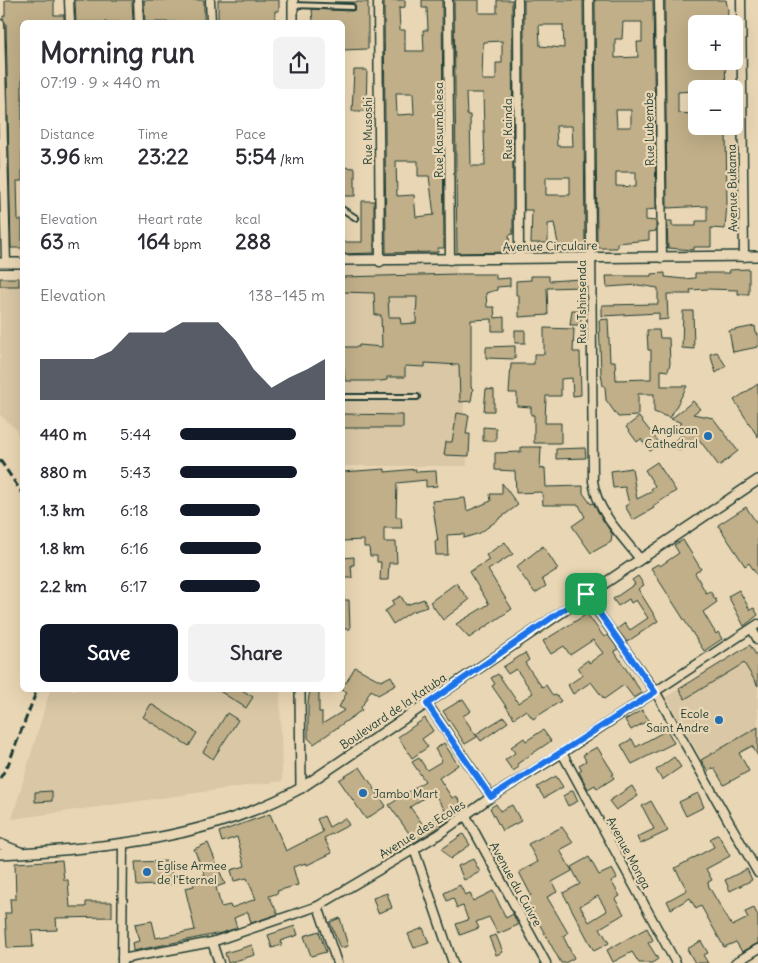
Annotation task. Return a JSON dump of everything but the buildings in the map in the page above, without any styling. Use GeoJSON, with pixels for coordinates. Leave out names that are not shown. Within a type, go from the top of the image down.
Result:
{"type":"FeatureCollection","features":[{"type":"Feature","properties":{"kind":"street"},"geometry":{"type":"LineString","coordinates":[[69,0],[70,20]]}},
{"type":"Feature","properties":{"kind":"street"},"geometry":{"type":"LineString","coordinates":[[138,0],[139,20]]}},
{"type":"Feature","properties":{"kind":"street"},"geometry":{"type":"LineString","coordinates":[[210,0],[211,20]]}},
{"type":"Feature","properties":{"kind":"street","name":"Rue Musoshi"},"geometry":{"type":"LineString","coordinates":[[378,0],[380,262]]}},
{"type":"Feature","properties":{"kind":"street","name":"Rue Kasumbalesa"},"geometry":{"type":"LineString","coordinates":[[448,0],[450,260]]}},
{"type":"Feature","properties":{"kind":"street","name":"Rue Kainda"},"geometry":{"type":"LineString","coordinates":[[518,0],[519,258]]}},
{"type":"Feature","properties":{"kind":"street","name":"Rue Tshinsenda"},"geometry":{"type":"LineString","coordinates":[[589,0],[595,490],[606,515],[640,559]]}},
{"type":"Feature","properties":{"kind":"street","name":"Rue Lubembe"},"geometry":{"type":"LineString","coordinates":[[659,0],[662,258]]}},
{"type":"Feature","properties":{"kind":"street","name":"Avenue Bukama"},"geometry":{"type":"LineString","coordinates":[[740,0],[744,257]]}},
{"type":"Feature","properties":{"kind":"street"},"geometry":{"type":"LineString","coordinates":[[293,2],[293,20]]}},
{"type":"Feature","properties":{"kind":"street"},"geometry":{"type":"LineString","coordinates":[[0,24],[3,263],[20,263]]}},
{"type":"Feature","properties":{"kind":"street","name":"Avenue Circulaire"},"geometry":{"type":"LineString","coordinates":[[345,260],[380,262],[519,258],[758,256]]}},
{"type":"Feature","properties":{"kind":"street","name":"Boulevard de la Katuba"},"geometry":{"type":"LineString","coordinates":[[0,854],[123,844],[195,831],[239,817],[271,804],[301,788],[586,594],[758,480]]}},
{"type":"Feature","properties":{"kind":"street"},"geometry":{"type":"LineString","coordinates":[[586,594],[655,692],[758,874]]}},
{"type":"Feature","properties":{"kind":"street"},"geometry":{"type":"LineString","coordinates":[[755,626],[758,640]]}},
{"type":"Feature","properties":{"kind":"street","name":"Avenue des Ecoles"},"geometry":{"type":"LineString","coordinates":[[122,961],[212,942],[318,906],[466,816],[491,797],[562,753],[755,626]]}},
{"type":"Feature","properties":{"kind":"street"},"geometry":{"type":"LineString","coordinates":[[300,692],[301,788]]}},
{"type":"Feature","properties":{"kind":"street"},"geometry":{"type":"LineString","coordinates":[[427,704],[491,797]]}},
{"type":"Feature","properties":{"kind":"street","name":"Avenue Monga"},"geometry":{"type":"LineString","coordinates":[[562,753],[676,963]]}},
{"type":"Feature","properties":{"kind":"street","name":"Avenue du Cuivre"},"geometry":{"type":"LineString","coordinates":[[466,816],[546,963]]}},
{"type":"Feature","properties":{"kind":"street"},"geometry":{"type":"LineString","coordinates":[[0,844],[22,853]]}},
{"type":"Feature","properties":{"kind":"street"},"geometry":{"type":"LineString","coordinates":[[122,961],[123,844]]}},
{"type":"Feature","properties":{"kind":"street"},"geometry":{"type":"LineString","coordinates":[[414,849],[453,963]]}},
{"type":"Feature","properties":{"kind":"street"},"geometry":{"type":"LineString","coordinates":[[318,906],[337,963]]}},
{"type":"Feature","properties":{"kind":"street"},"geometry":{"type":"LineString","coordinates":[[212,942],[219,963]]}},
{"type":"Feature","properties":{"kind":"street"},"geometry":{"type":"LineString","coordinates":[[735,963],[758,949]]}},
{"type":"Feature","properties":{"kind":"lane"},"geometry":{"type":"LineString","coordinates":[[293,2],[352,8]]}},
{"type":"Feature","properties":{"kind":"lane"},"geometry":{"type":"LineString","coordinates":[[345,211],[356,218]]}},
{"type":"Feature","properties":{"kind":"lane"},"geometry":{"type":"LineString","coordinates":[[345,397],[418,397]]}},
{"type":"Feature","properties":{"kind":"shaded area"},"geometry":{"type":"Polygon","coordinates":[[[345,251],[458,252],[456,274],[467,466],[345,466],[345,251]]]}},
{"type":"Feature","properties":{"kind":"shaded area"},"geometry":{"type":"Polygon","coordinates":[[[0,282],[20,282],[20,440],[16,429],[0,415],[0,282]]]}},
{"type":"Feature","properties":{"kind":"shaded area","name":"Ecole Saint Andre"},"geometry":{"type":"Polygon","coordinates":[[[750,645],[758,658],[758,742],[708,771],[666,697],[750,645]]]}},
{"type":"Feature","properties":{"kind":"shaded area"},"geometry":{"type":"Polygon","coordinates":[[[49,692],[280,692],[282,781],[12,819],[49,692]]]}},
{"type":"Feature","properties":{"kind":"railway"},"geometry":{"type":"LineString","coordinates":[[0,460],[20,490]]}},
{"type":"Feature","properties":{"kind":"railway"},"geometry":{"type":"LineString","coordinates":[[0,778],[8,765],[36,692]]}},
{"type":"Feature","properties":{"kind":"place","name":"Anglican Cathedral"},"geometry":{"type":"Point","coordinates":[708,436]}},
{"type":"Feature","properties":{"kind":"place","name":"Ecole Saint Andre"},"geometry":{"type":"Point","coordinates":[719,720]}},
{"type":"Feature","properties":{"kind":"place","name":"Jambo Mart"},"geometry":{"type":"Point","coordinates":[363,793]}},
{"type":"Feature","properties":{"kind":"place","name":"Eglise Armee de l'Eternel"},"geometry":{"type":"Point","coordinates":[147,872]}},
{"type":"Feature","properties":{"kind":"route"},"geometry":{"type":"LineString","coordinates":[[586,594],[655,692],[491,797],[427,704],[586,594]]}}]}
